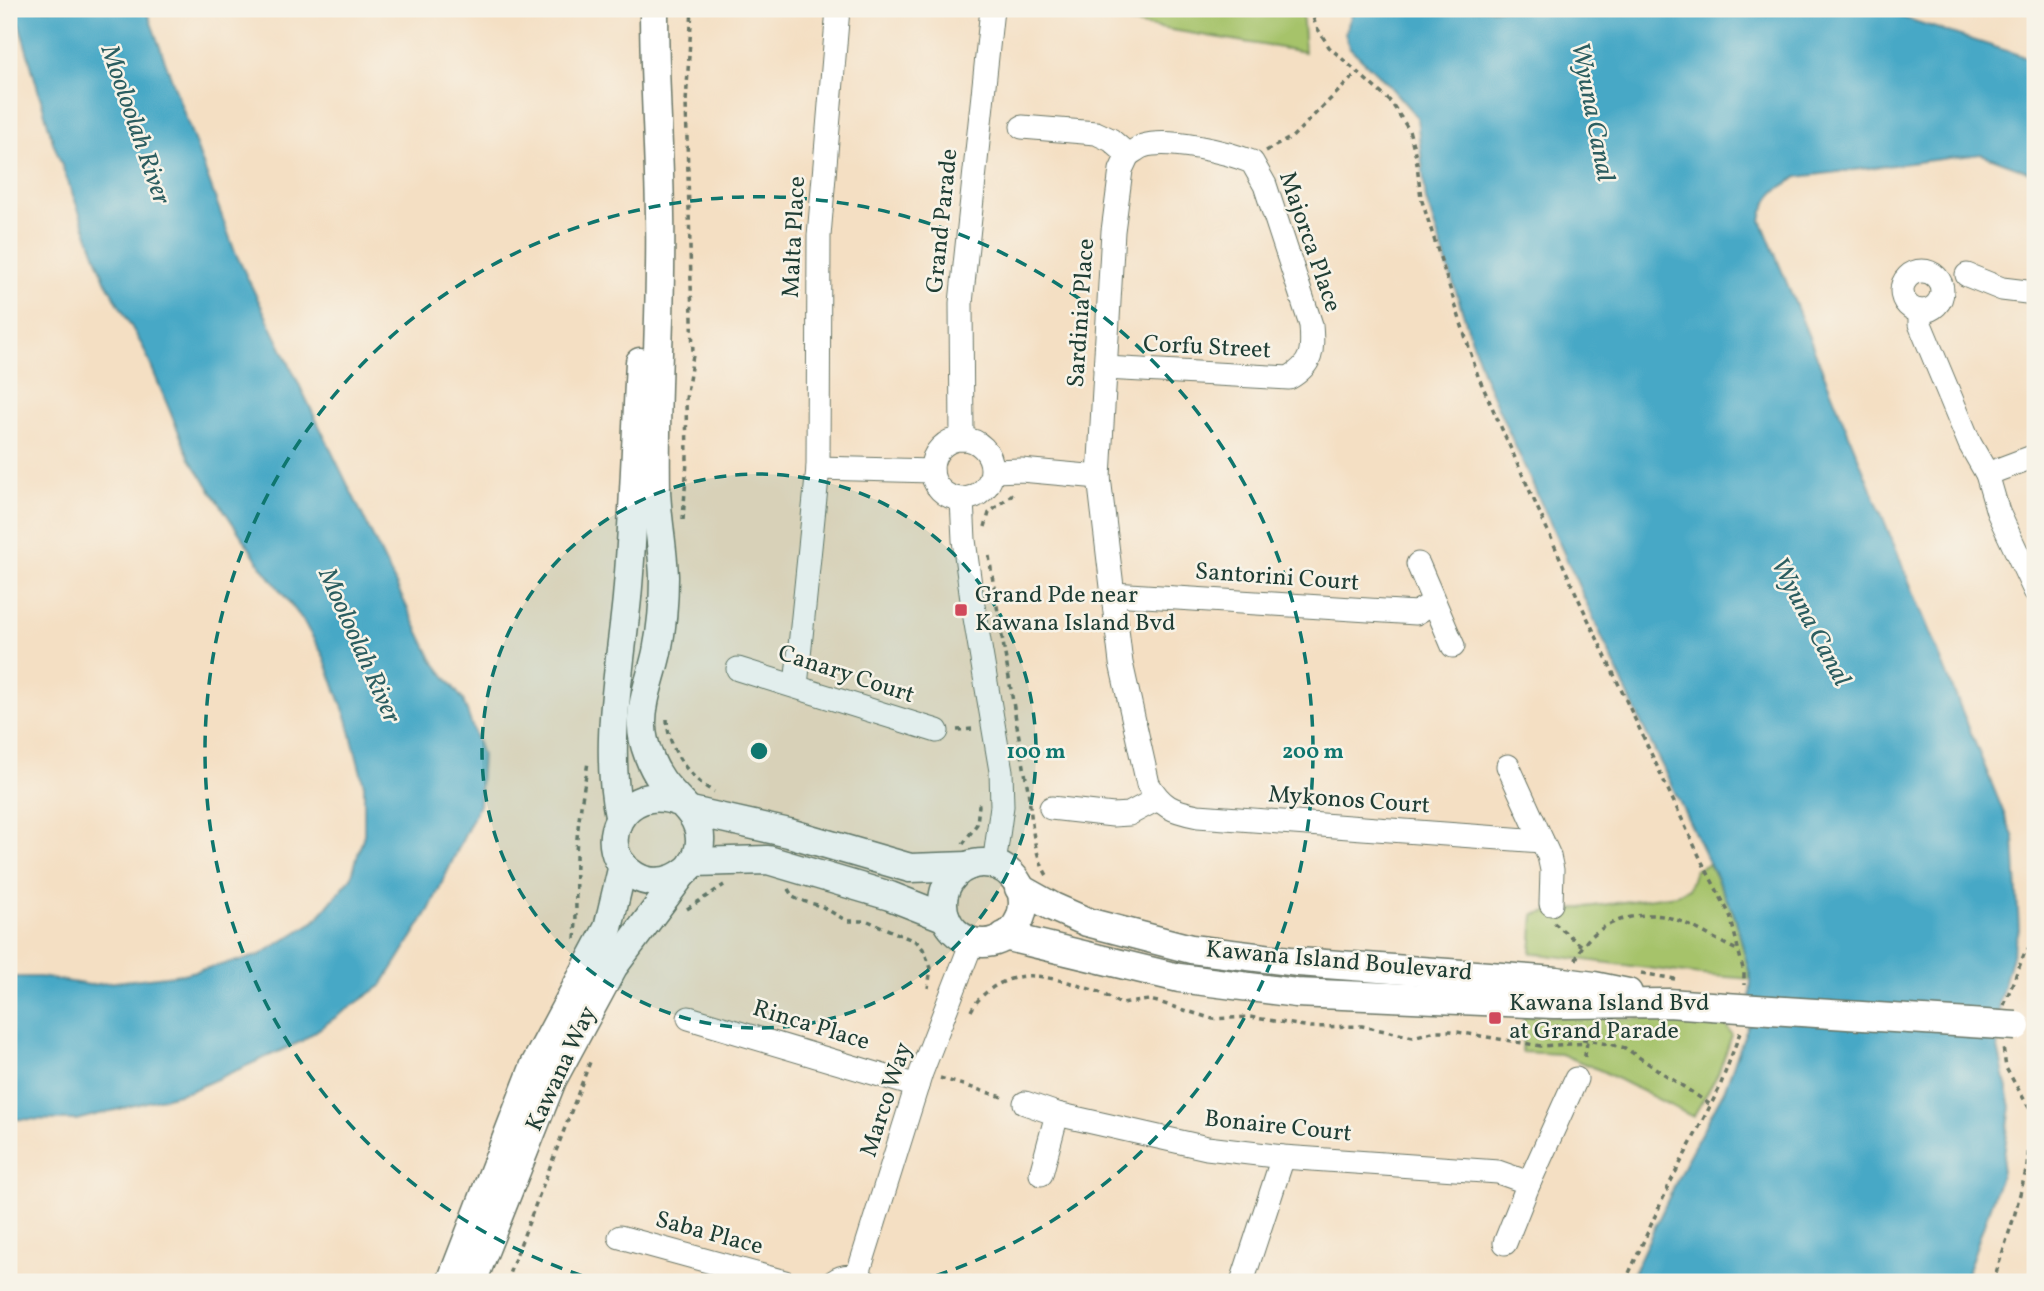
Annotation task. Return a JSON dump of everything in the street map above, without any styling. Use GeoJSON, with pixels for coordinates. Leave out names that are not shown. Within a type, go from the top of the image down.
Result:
{"type":"FeatureCollection","features":[{"type":"Feature","properties":{"kind":"main road"},"geometry":{"type":"LineString","coordinates":[[654,9],[654,88],[660,215],[656,489],[664,576],[662,624],[642,726],[647,750],[661,780],[685,807],[698,826],[701,838],[699,850],[689,868],[671,880],[658,882],[632,874],[622,865],[614,838],[620,816],[613,787],[615,711],[627,596],[654,88]]}},
{"type":"Feature","properties":{"kind":"main road"},"geometry":{"type":"LineString","coordinates":[[620,816],[632,804],[655,796],[685,807],[789,833],[910,868],[973,859],[1006,871],[1019,888],[1023,900],[1016,926],[994,941],[972,942],[952,929],[943,907],[948,884],[973,859]]}},
{"type":"Feature","properties":{"kind":"main road"},"geometry":{"type":"LineString","coordinates":[[689,868],[768,860],[890,896],[946,918]]}},
{"type":"Feature","properties":{"kind":"main road","name":"Kawana Way"},"geometry":{"type":"LineString","coordinates":[[451,1282],[535,1065],[608,928],[622,865]]}},
{"type":"Feature","properties":{"kind":"main road","name":"Kawana Way"},"geometry":{"type":"LineString","coordinates":[[472,1282],[566,1051],[613,967],[689,868]]}},
{"type":"Feature","properties":{"kind":"main road","name":"Kawana Island Boulevard"},"geometry":{"type":"LineString","coordinates":[[1019,888],[1087,922],[1191,949],[1298,962],[1673,991],[1738,1009],[2015,1028]]}},
{"type":"Feature","properties":{"kind":"main road","name":"Kawana Island Boulevard"},"geometry":{"type":"LineString","coordinates":[[1004,936],[1179,978],[1296,993],[1554,1004],[1673,991]]}},
{"type":"Feature","properties":{"kind":"street","name":"Malta Place"},"geometry":{"type":"LineString","coordinates":[[796,686],[818,468],[819,236],[838,9]]}},
{"type":"Feature","properties":{"kind":"street","name":"Grand Parade"},"geometry":{"type":"LineString","coordinates":[[962,439],[961,303],[992,9]]}},
{"type":"Feature","properties":{"kind":"street"},"geometry":{"type":"LineString","coordinates":[[1022,127],[1096,133],[1111,140],[1128,155]]}},
{"type":"Feature","properties":{"kind":"street","name":"Majorca Place"},"geometry":{"type":"LineString","coordinates":[[1128,155],[1142,146],[1161,145],[1225,152],[1252,162],[1265,185],[1311,325],[1313,349],[1303,370]]}},
{"type":"Feature","properties":{"kind":"street","name":"Sardinia Place"},"geometry":{"type":"LineString","coordinates":[[1128,155],[1121,170],[1117,198],[1099,477],[1121,663],[1148,784],[1157,799]]}},
{"type":"Feature","properties":{"kind":"street"},"geometry":{"type":"LineString","coordinates":[[1967,275],[2002,289],[2035,293]]}},
{"type":"Feature","properties":{"kind":"street"},"geometry":{"type":"LineString","coordinates":[[1920,311],[1920,324],[1970,444],[1987,474],[1998,512],[2035,591]]}},
{"type":"Feature","properties":{"kind":"street","name":"Corfu Street"},"geometry":{"type":"LineString","coordinates":[[1105,368],[1273,379],[1289,378],[1303,370]]}},
{"type":"Feature","properties":{"kind":"street"},"geometry":{"type":"LineString","coordinates":[[962,439],[981,445],[992,461],[993,471],[991,480],[980,494],[962,500],[953,499],[938,488],[932,471],[932,463],[940,449],[954,440],[962,439]]}},
{"type":"Feature","properties":{"kind":"street"},"geometry":{"type":"LineString","coordinates":[[1987,474],[2035,456]]}},
{"type":"Feature","properties":{"kind":"street"},"geometry":{"type":"LineString","coordinates":[[818,468],[932,471]]}},
{"type":"Feature","properties":{"kind":"street"},"geometry":{"type":"LineString","coordinates":[[993,471],[1021,470],[1099,477]]}},
{"type":"Feature","properties":{"kind":"street"},"geometry":{"type":"LineString","coordinates":[[962,500],[972,600],[1001,771],[1002,806],[973,859]]}},
{"type":"Feature","properties":{"kind":"street"},"geometry":{"type":"LineString","coordinates":[[1418,564],[1453,646]]}},
{"type":"Feature","properties":{"kind":"street","name":"Santorini Court"},"geometry":{"type":"LineString","coordinates":[[1113,594],[1416,613],[1434,602]]}},
{"type":"Feature","properties":{"kind":"street","name":"Canary Court"},"geometry":{"type":"LineString","coordinates":[[738,669],[937,731]]}},
{"type":"Feature","properties":{"kind":"street"},"geometry":{"type":"LineString","coordinates":[[1508,766],[1549,856],[1552,870],[1551,904]]}},
{"type":"Feature","properties":{"kind":"street"},"geometry":{"type":"LineString","coordinates":[[1051,808],[1113,815],[1129,814],[1157,799]]}},
{"type":"Feature","properties":{"kind":"street","name":"Mykonos Court"},"geometry":{"type":"LineString","coordinates":[[1157,799],[1174,811],[1198,816],[1542,841]]}},
{"type":"Feature","properties":{"kind":"street","name":"Marco Way"},"geometry":{"type":"LineString","coordinates":[[862,1280],[919,1079],[972,942]]}},
{"type":"Feature","properties":{"kind":"street","name":"Rinca Place"},"geometry":{"type":"LineString","coordinates":[[689,1018],[919,1079]]}},
{"type":"Feature","properties":{"kind":"street"},"geometry":{"type":"LineString","coordinates":[[1504,1244],[1576,1079]]}},
{"type":"Feature","properties":{"kind":"street","name":"Bonaire Court"},"geometry":{"type":"LineString","coordinates":[[1025,1103],[1057,1114],[1207,1148],[1283,1157],[1498,1172],[1529,1183]]}},
{"type":"Feature","properties":{"kind":"street"},"geometry":{"type":"LineString","coordinates":[[1041,1174],[1057,1114]]}},
{"type":"Feature","properties":{"kind":"street"},"geometry":{"type":"LineString","coordinates":[[1242,1282],[1283,1157]]}},
{"type":"Feature","properties":{"kind":"street","name":"Saba Place"},"geometry":{"type":"LineString","coordinates":[[620,1237],[785,1282]]}},
{"type":"Feature","properties":{"kind":"street"},"geometry":{"type":"LineString","coordinates":[[833,1282],[842,1277],[862,1280]]}},
{"type":"Feature","properties":{"kind":"path"},"geometry":{"type":"LineString","coordinates":[[683,526],[687,399],[693,355],[686,102],[692,9]]}},
{"type":"Feature","properties":{"kind":"path"},"geometry":{"type":"LineString","coordinates":[[1310,9],[1316,26],[1329,47],[1391,102],[1409,130],[1416,156],[1421,198],[1478,376],[1696,850],[1730,915],[1744,973],[1738,1009],[1711,1105],[1671,1181],[1625,1282]]}},
{"type":"Feature","properties":{"kind":"path"},"geometry":{"type":"LineString","coordinates":[[1252,162],[1293,137],[1357,73]]}},
{"type":"Feature","properties":{"kind":"path"},"geometry":{"type":"LineString","coordinates":[[667,707],[668,735],[678,757],[698,781],[724,796]]}},
{"type":"Feature","properties":{"kind":"path"},"geometry":{"type":"LineString","coordinates":[[937,731],[995,729]]}},
{"type":"Feature","properties":{"kind":"path"},"geometry":{"type":"LineString","coordinates":[[973,859],[964,843],[977,824],[979,805],[1002,806]]}},
{"type":"Feature","properties":{"kind":"path"},"geometry":{"type":"LineString","coordinates":[[685,911],[705,896],[730,883]]}},
{"type":"Feature","properties":{"kind":"path"},"geometry":{"type":"LineString","coordinates":[[788,888],[790,894],[799,901],[821,906],[847,920],[868,921],[917,942],[931,968],[928,988]]}},
{"type":"Feature","properties":{"kind":"path"},"geometry":{"type":"LineString","coordinates":[[1551,904],[1554,924],[1582,946]]}},
{"type":"Feature","properties":{"kind":"path"},"geometry":{"type":"LineString","coordinates":[[1574,967],[1582,946],[1600,929],[1620,920],[1643,916],[1666,917],[1737,950]]}},
{"type":"Feature","properties":{"kind":"path"},"geometry":{"type":"LineString","coordinates":[[1993,1282],[2027,1167],[2034,1114],[2006,1068],[2015,1028],[2005,1000],[2025,952],[2035,942]]}},
{"type":"Feature","properties":{"kind":"path"},"geometry":{"type":"LineString","coordinates":[[1068,982],[1070,973]]}},
{"type":"Feature","properties":{"kind":"path"},"geometry":{"type":"LineString","coordinates":[[1638,973],[1673,991]]}},
{"type":"Feature","properties":{"kind":"path"},"geometry":{"type":"LineString","coordinates":[[971,1011],[977,999],[990,989],[1019,976],[1035,976],[1068,982],[1099,992],[1121,1004],[1149,1000],[1213,1019],[1250,1017],[1310,1027],[1362,1026],[1413,1037],[1436,1031],[1451,1031],[1541,1046],[1613,1044],[1640,1057],[1663,1076],[1711,1105]]}},
{"type":"Feature","properties":{"kind":"path"},"geometry":{"type":"LineString","coordinates":[[1554,1004],[1554,1023],[1559,1030],[1581,1037],[1587,1043]]}},
{"type":"Feature","properties":{"kind":"path"},"geometry":{"type":"LineString","coordinates":[[506,1282],[592,1058]]}},
{"type":"Feature","properties":{"kind":"path"},"geometry":{"type":"LineString","coordinates":[[919,1079],[1025,1103]]}},
{"type":"Feature","properties":{"kind":"green space"},"geometry":{"type":"Polygon","coordinates":[[[1044,9],[1302,9],[1305,52],[1044,9]]]}},
{"type":"Feature","properties":{"kind":"green space"},"geometry":{"type":"Polygon","coordinates":[[[1709,864],[1735,916],[1751,979],[1531,953],[1534,914],[1676,895],[1689,888],[1695,870],[1709,864]]]}},
{"type":"Feature","properties":{"kind":"green space"},"geometry":{"type":"Polygon","coordinates":[[[1524,1016],[1724,1021],[1732,1035],[1718,1074],[1693,1117],[1602,1071],[1561,1054],[1522,1052],[1524,1016]]]}},
{"type":"Feature","properties":{"kind":"water","name":"Mooloolah River"},"geometry":{"type":"Polygon","coordinates":[[[15,9],[146,9],[235,252],[432,659],[463,700],[482,755],[479,805],[429,910],[382,985],[300,1042],[190,1091],[76,1120],[9,1119],[9,977],[40,977],[90,985],[183,974],[258,956],[315,921],[351,878],[364,834],[364,785],[347,719],[323,655],[302,619],[262,567],[190,459],[144,349],[105,280],[53,142],[15,9]]]}},
{"type":"Feature","properties":{"kind":"water","name":"Wyuna Canal"},"geometry":{"type":"Polygon","coordinates":[[[1354,9],[1877,9],[2035,60],[2035,174],[1981,154],[1798,177],[1773,194],[1766,204],[1761,220],[2014,838],[2019,930],[2000,999],[1997,1043],[2011,1107],[2001,1175],[1964,1282],[1629,1282],[1687,1159],[1724,1091],[1749,1023],[1751,979],[1735,916],[1635,710],[1484,377],[1426,200],[1417,117],[1387,83],[1349,47],[1345,33],[1354,9]]]}},
{"type":"Feature","properties":{"kind":"place","name":"Grand Pde near Kawana Island Bvd"},"geometry":{"type":"Point","coordinates":[961,610]}},
{"type":"Feature","properties":{"kind":"place","name":"Kawana Island Bvd at Grand Parade"},"geometry":{"type":"Point","coordinates":[1495,1018]}}]}
